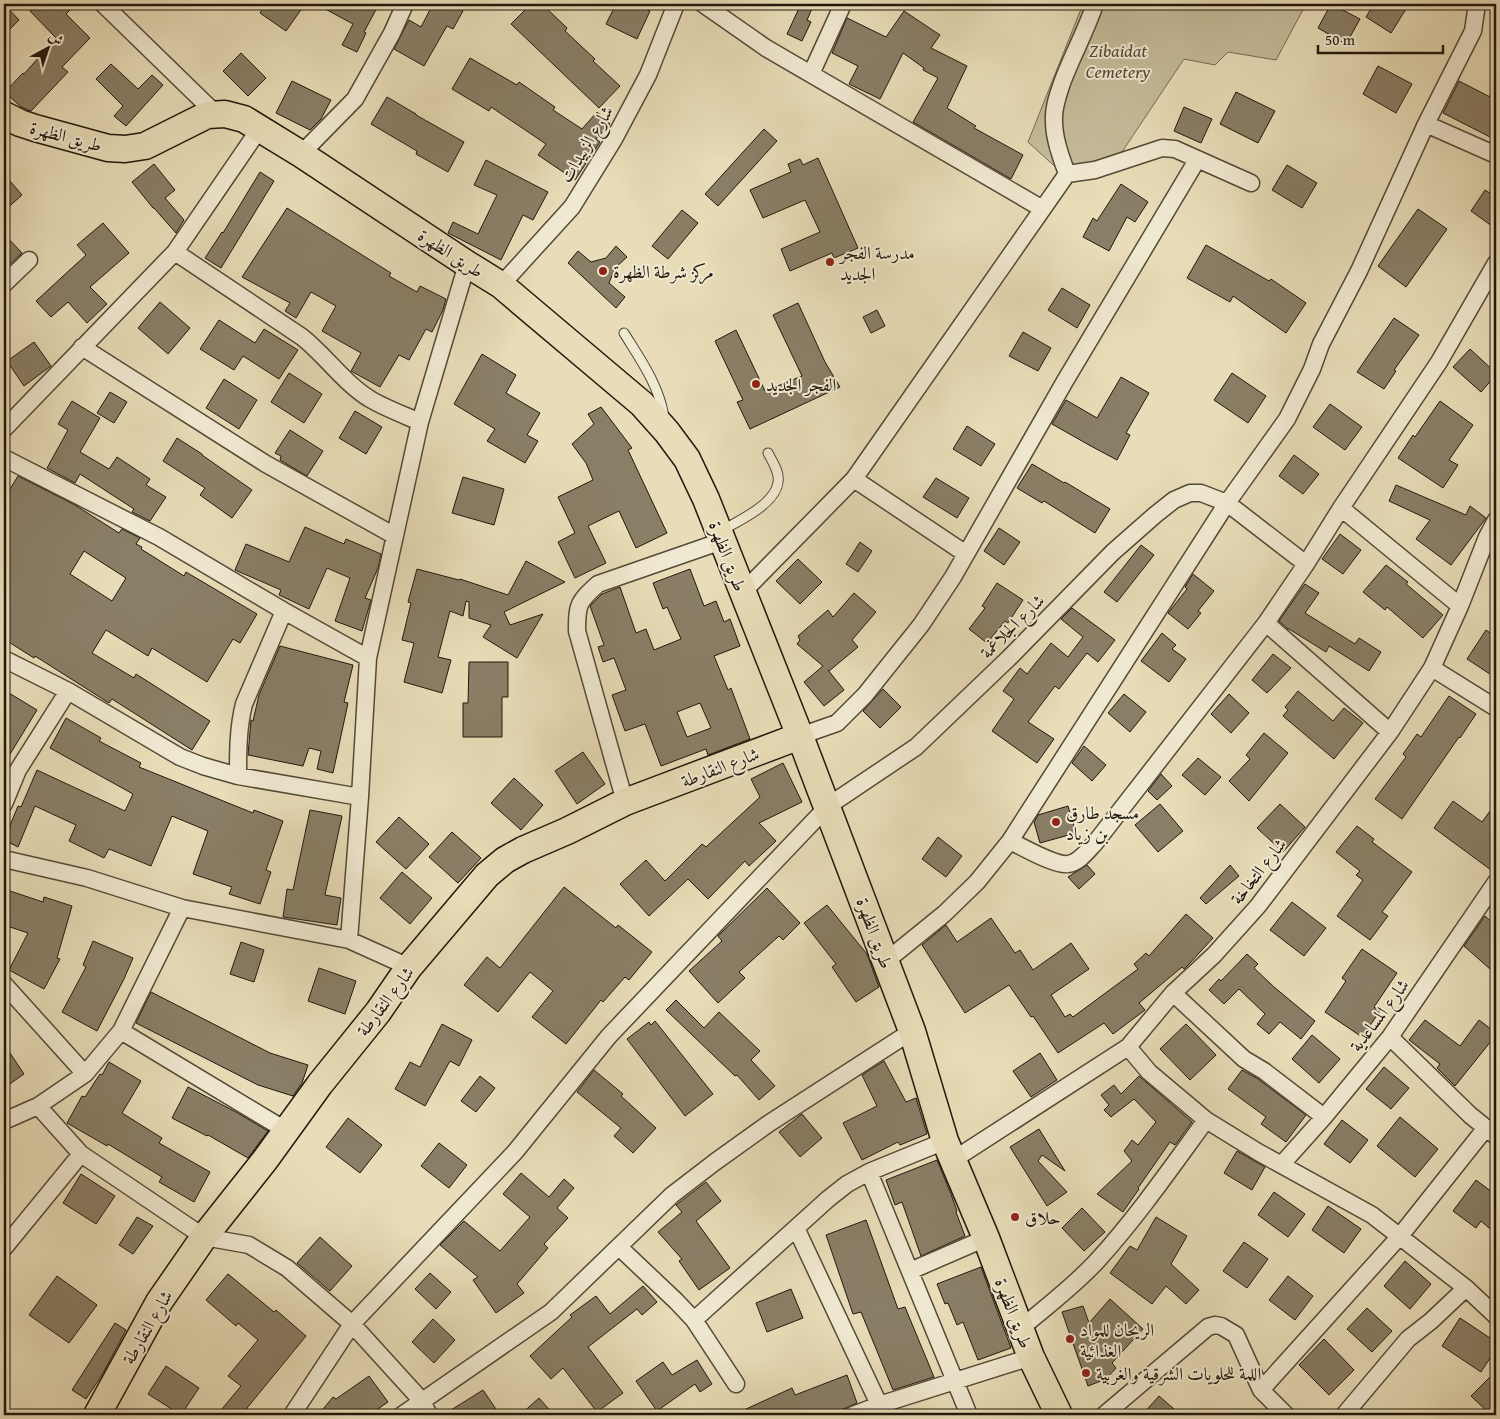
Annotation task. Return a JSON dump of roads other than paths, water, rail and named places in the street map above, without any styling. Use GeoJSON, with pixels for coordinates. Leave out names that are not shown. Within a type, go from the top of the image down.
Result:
{"type":"FeatureCollection","features":[{"type":"Feature","properties":{"kind":"main road","name":"طريق الظهرة"},"geometry":{"type":"LineString","coordinates":[[4,115],[35,128],[108,148],[125,150],[144,146],[198,118],[216,114],[235,115],[244,119],[301,154],[501,285],[642,404],[667,432],[687,459],[706,500],[828,806],[886,961],[912,1031],[949,1150],[986,1238],[1031,1357],[1059,1415]]}},
{"type":"Feature","properties":{"kind":"main road","name":"شارع النقارطة"},"geometry":{"type":"LineString","coordinates":[[97,1415],[159,1302],[204,1237],[266,1160],[320,1084],[378,1012],[409,967],[487,875],[505,860],[625,802],[800,736]]}},
{"type":"Feature","properties":{"kind":"street"},"geometry":{"type":"LineString","coordinates":[[103,4],[216,114]]}},
{"type":"Feature","properties":{"kind":"street"},"geometry":{"type":"LineString","coordinates":[[301,154],[354,99],[406,4]]}},
{"type":"Feature","properties":{"kind":"street","name":"شارع الزبيدات"},"geometry":{"type":"LineString","coordinates":[[501,285],[572,207],[614,139],[648,76],[676,4]]}},
{"type":"Feature","properties":{"kind":"street"},"geometry":{"type":"LineString","coordinates":[[702,4],[766,48],[1041,208]]}},
{"type":"Feature","properties":{"kind":"street"},"geometry":{"type":"LineString","coordinates":[[811,74],[843,4]]}},
{"type":"Feature","properties":{"kind":"street"},"geometry":{"type":"LineString","coordinates":[[1067,174],[1057,144],[1053,120],[1057,98],[1070,61],[1095,4]]}},
{"type":"Feature","properties":{"kind":"street"},"geometry":{"type":"LineString","coordinates":[[886,961],[944,914],[977,882],[1010,841],[1227,503],[1287,419],[1312,369],[1321,344],[1359,271],[1426,124],[1473,31],[1477,4]]}},
{"type":"Feature","properties":{"kind":"street"},"geometry":{"type":"LineString","coordinates":[[1426,124],[1496,155]]}},
{"type":"Feature","properties":{"kind":"street"},"geometry":{"type":"LineString","coordinates":[[4,429],[175,252],[260,128]]}},
{"type":"Feature","properties":{"kind":"street"},"geometry":{"type":"LineString","coordinates":[[742,593],[854,479],[1041,208],[1067,174],[1096,170],[1162,148],[1175,149],[1251,183]]}},
{"type":"Feature","properties":{"kind":"street"},"geometry":{"type":"LineString","coordinates":[[800,736],[837,723],[866,694],[920,625],[953,577],[1065,381],[1197,160]]}},
{"type":"Feature","properties":{"kind":"street"},"geometry":{"type":"LineString","coordinates":[[175,252],[302,336],[349,382],[371,400],[420,422]]}},
{"type":"Feature","properties":{"kind":"street"},"geometry":{"type":"LineString","coordinates":[[4,284],[30,260]]}},
{"type":"Feature","properties":{"kind":"street"},"geometry":{"type":"LineString","coordinates":[[1010,841],[1050,860],[1068,864],[1080,858],[1095,843],[1266,623],[1306,564],[1340,508],[1439,362],[1496,263]]}},
{"type":"Feature","properties":{"kind":"street"},"geometry":{"type":"LineString","coordinates":[[349,940],[368,658],[420,422],[467,264]]}},
{"type":"Feature","properties":{"kind":"street"},"geometry":{"type":"LineString","coordinates":[[82,347],[266,464],[396,536]]}},
{"type":"Feature","properties":{"kind":"street"},"geometry":{"type":"LineString","coordinates":[[4,458],[159,538],[368,658]]}},
{"type":"Feature","properties":{"kind":"street"},"geometry":{"type":"LineString","coordinates":[[854,479],[966,554]]}},
{"type":"Feature","properties":{"kind":"street","name":"شارع الجلاغمة"},"geometry":{"type":"LineString","coordinates":[[292,1415],[352,1324],[514,1152],[609,1036],[828,806],[916,747],[1016,652],[1113,552],[1174,500],[1190,493],[1201,493],[1227,503],[1306,564]]}},
{"type":"Feature","properties":{"kind":"street"},"geometry":{"type":"LineString","coordinates":[[1340,508],[1460,606]]}},
{"type":"Feature","properties":{"kind":"street","name":"شارع التخاخة"},"geometry":{"type":"LineString","coordinates":[[694,1320],[828,1198],[847,1184],[869,1172],[949,1150],[1128,1047],[1173,993],[1214,955],[1258,906],[1390,732],[1432,668],[1460,606],[1487,537],[1496,520]]}},
{"type":"Feature","properties":{"kind":"street"},"geometry":{"type":"LineString","coordinates":[[625,802],[577,631],[577,611],[583,598],[598,584],[720,537]]}},
{"type":"Feature","properties":{"kind":"street"},"geometry":{"type":"LineString","coordinates":[[238,776],[238,738],[244,704],[284,611]]}},
{"type":"Feature","properties":{"kind":"street"},"geometry":{"type":"LineString","coordinates":[[1266,623],[1390,732]]}},
{"type":"Feature","properties":{"kind":"street"},"geometry":{"type":"LineString","coordinates":[[4,659],[68,691],[180,757],[203,766],[238,776],[360,797]]}},
{"type":"Feature","properties":{"kind":"street"},"geometry":{"type":"LineString","coordinates":[[1432,668],[1496,708]]}},
{"type":"Feature","properties":{"kind":"street"},"geometry":{"type":"LineString","coordinates":[[4,804],[18,770],[68,691]]}},
{"type":"Feature","properties":{"kind":"street"},"geometry":{"type":"LineString","coordinates":[[4,860],[87,878],[182,908],[349,940],[409,967]]}},
{"type":"Feature","properties":{"kind":"street","name":"شارع المساعدية"},"geometry":{"type":"LineString","coordinates":[[1282,1164],[1324,1117],[1390,1037],[1496,882]]}},
{"type":"Feature","properties":{"kind":"street"},"geometry":{"type":"LineString","coordinates":[[4,1121],[38,1106],[85,1074],[121,1030],[182,908]]}},
{"type":"Feature","properties":{"kind":"street"},"geometry":{"type":"LineString","coordinates":[[4,984],[85,1074]]}},
{"type":"Feature","properties":{"kind":"street"},"geometry":{"type":"LineString","coordinates":[[1173,993],[1244,1059],[1324,1117]]}},
{"type":"Feature","properties":{"kind":"street"},"geometry":{"type":"LineString","coordinates":[[121,1030],[287,1130]]}},
{"type":"Feature","properties":{"kind":"street"},"geometry":{"type":"LineString","coordinates":[[402,1415],[425,1408],[551,1312],[672,1195],[715,1162],[768,1124],[912,1031]]}},
{"type":"Feature","properties":{"kind":"street"},"geometry":{"type":"LineString","coordinates":[[1261,1390],[1491,1132],[1390,1037]]}},
{"type":"Feature","properties":{"kind":"street"},"geometry":{"type":"LineString","coordinates":[[1128,1047],[1149,1072],[1206,1120],[1258,1152],[1372,1215],[1466,1288],[1496,1316]]}},
{"type":"Feature","properties":{"kind":"street"},"geometry":{"type":"LineString","coordinates":[[38,1106],[81,1154],[204,1237],[249,1245],[300,1278],[352,1324],[425,1408]]}},
{"type":"Feature","properties":{"kind":"street"},"geometry":{"type":"LineString","coordinates":[[1020,1329],[1076,1283],[1097,1261],[1138,1214],[1206,1120]]}},
{"type":"Feature","properties":{"kind":"street"},"geometry":{"type":"LineString","coordinates":[[4,1248],[81,1154]]}},
{"type":"Feature","properties":{"kind":"street"},"geometry":{"type":"LineString","coordinates":[[869,1172],[969,1415]]}},
{"type":"Feature","properties":{"kind":"street"},"geometry":{"type":"LineString","coordinates":[[796,1228],[881,1410]]}},
{"type":"Feature","properties":{"kind":"street"},"geometry":{"type":"LineString","coordinates":[[910,1271],[986,1238]]}},
{"type":"Feature","properties":{"kind":"street"},"geometry":{"type":"LineString","coordinates":[[619,1248],[694,1320],[736,1384]]}},
{"type":"Feature","properties":{"kind":"street"},"geometry":{"type":"LineString","coordinates":[[1344,1415],[1408,1339],[1431,1321],[1466,1288]]}},
{"type":"Feature","properties":{"kind":"street"},"geometry":{"type":"LineString","coordinates":[[1104,1415],[1208,1327],[1215,1325],[1221,1326],[1236,1335],[1261,1390],[1286,1415]]}},
{"type":"Feature","properties":{"kind":"street"},"geometry":{"type":"LineString","coordinates":[[853,1415],[881,1410],[955,1382],[1031,1357]]}},
{"type":"Feature","properties":{"kind":"lane"},"geometry":{"type":"LineString","coordinates":[[624,333],[650,374],[658,392],[664,411],[667,432]]}},
{"type":"Feature","properties":{"kind":"lane"},"geometry":{"type":"LineString","coordinates":[[720,537],[764,504],[776,490],[778,474],[768,453]]}},
{"type":"Feature","properties":{"kind":"place","name":"مدرسة الفجر الجديد"},"geometry":{"type":"Point","coordinates":[830,262]}},
{"type":"Feature","properties":{"kind":"place","name":"مركز شرطة الظهرة"},"geometry":{"type":"Point","coordinates":[603,271]}},
{"type":"Feature","properties":{"kind":"place","name":"الفجر الجديد"},"geometry":{"type":"Point","coordinates":[756,384]}},
{"type":"Feature","properties":{"kind":"place","name":"مسجد طارق بن زياد"},"geometry":{"type":"Point","coordinates":[1056,822]}},
{"type":"Feature","properties":{"kind":"place","name":"حلاق"},"geometry":{"type":"Point","coordinates":[1015,1217]}},
{"type":"Feature","properties":{"kind":"place","name":"الريحان للمواد الغذائية"},"geometry":{"type":"Point","coordinates":[1070,1339]}},
{"type":"Feature","properties":{"kind":"place","name":"اللمة للحلويات الشرقية والغربية"},"geometry":{"type":"Point","coordinates":[1086,1373]}},
{"type":"Feature","properties":{"kind":"park label","name":"Zibaidat Cemetery"},"geometry":{"type":"Point","coordinates":[1118,60]}}]}
